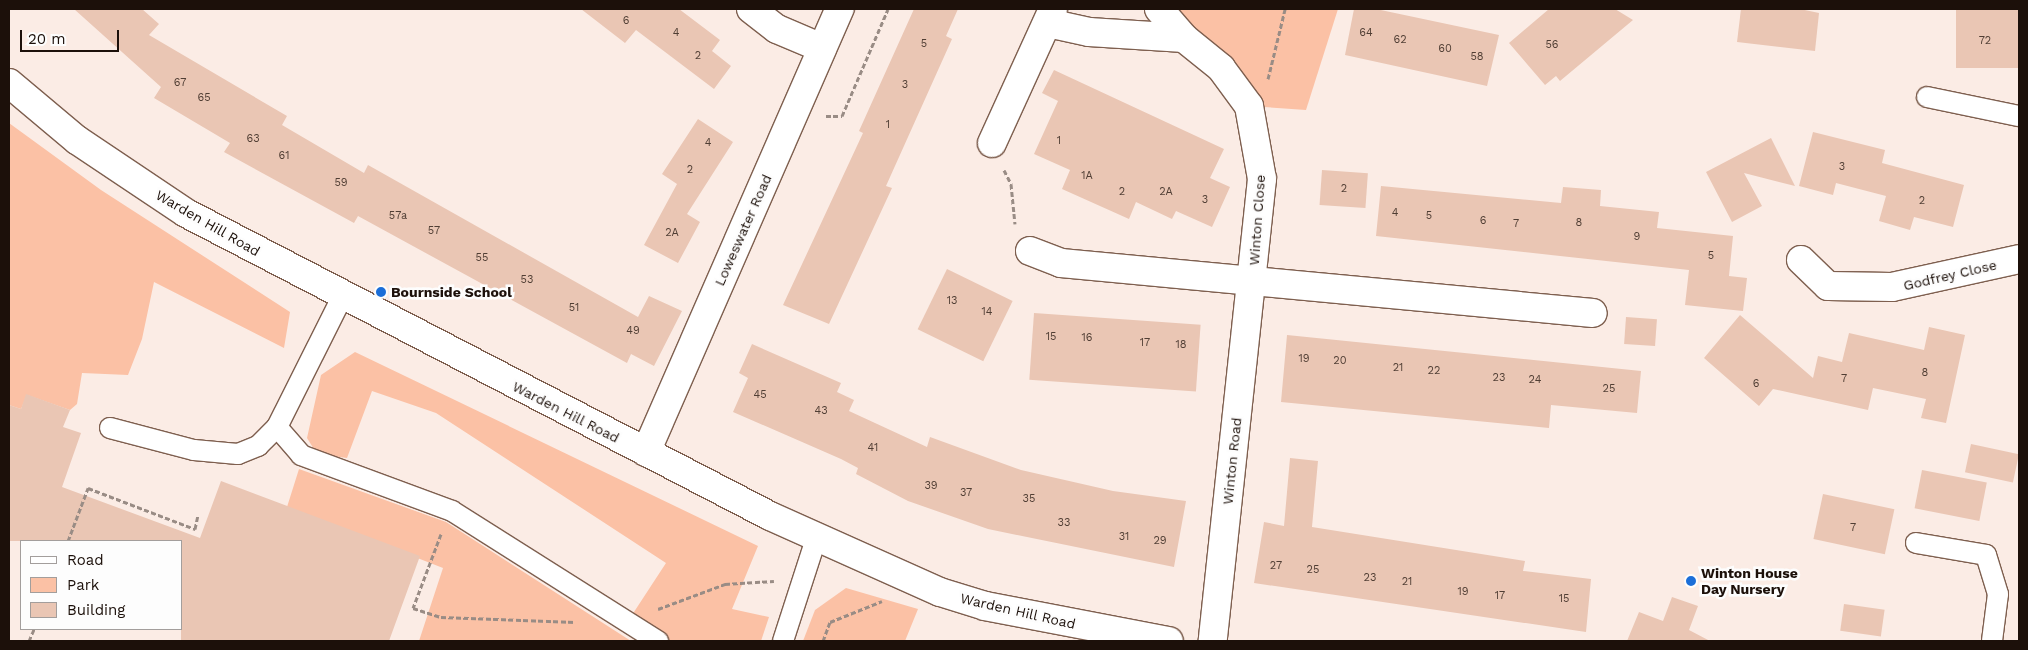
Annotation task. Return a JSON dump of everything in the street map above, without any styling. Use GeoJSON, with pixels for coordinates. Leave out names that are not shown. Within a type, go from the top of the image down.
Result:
{"type":"FeatureCollection","features":[{"type":"Feature","properties":{"kind":"street"},"geometry":{"type":"LineString","coordinates":[[751,9],[777,29],[822,48]]}},
{"type":"Feature","properties":{"kind":"street","name":"Loweswater Road"},"geometry":{"type":"LineString","coordinates":[[646,452],[840,9]]}},
{"type":"Feature","properties":{"kind":"street","name":"Winton Close"},"geometry":{"type":"LineString","coordinates":[[1159,9],[1184,38],[1221,68],[1249,106],[1262,179],[1253,280]]}},
{"type":"Feature","properties":{"kind":"street"},"geometry":{"type":"LineString","coordinates":[[992,143],[1051,16],[1088,32],[1184,38]]}},
{"type":"Feature","properties":{"kind":"street","name":"Warden Hill Road"},"geometry":{"type":"LineString","coordinates":[[9,83],[77,140],[146,187],[342,297],[646,452],[817,536],[905,576],[1051,631],[1169,641]]}},
{"type":"Feature","properties":{"kind":"street"},"geometry":{"type":"LineString","coordinates":[[1030,251],[1060,263],[1593,313]]}},
{"type":"Feature","properties":{"kind":"street","name":"Godfrey Close"},"geometry":{"type":"LineString","coordinates":[[1801,260],[1828,286],[1892,287],[2019,259]]}},
{"type":"Feature","properties":{"kind":"street","name":"Winton Road"},"geometry":{"type":"LineString","coordinates":[[1213,641],[1253,280]]}},
{"type":"Feature","properties":{"kind":"lane"},"geometry":{"type":"LineString","coordinates":[[1927,97],[2019,116]]}},
{"type":"Feature","properties":{"kind":"lane"},"geometry":{"type":"LineString","coordinates":[[110,428],[194,450],[238,454],[258,446],[277,427],[342,297]]}},
{"type":"Feature","properties":{"kind":"lane"},"geometry":{"type":"LineString","coordinates":[[277,427],[301,455],[452,511],[658,641]]}},
{"type":"Feature","properties":{"kind":"lane"},"geometry":{"type":"LineString","coordinates":[[783,641],[799,586],[817,536]]}},
{"type":"Feature","properties":{"kind":"lane"},"geometry":{"type":"LineString","coordinates":[[1916,543],[1986,555],[1998,594],[1992,641]]}},
{"type":"Feature","properties":{"kind":"path"},"geometry":{"type":"LineString","coordinates":[[798,103],[824,116],[842,116],[888,9]]}},
{"type":"Feature","properties":{"kind":"path"},"geometry":{"type":"LineString","coordinates":[[1249,106],[1264,91],[1285,9]]}},
{"type":"Feature","properties":{"kind":"path"},"geometry":{"type":"LineString","coordinates":[[992,143],[1011,184],[1015,224],[1030,251]]}},
{"type":"Feature","properties":{"kind":"path"},"geometry":{"type":"LineString","coordinates":[[68,540],[88,488],[196,529],[198,515]]}},
{"type":"Feature","properties":{"kind":"path"},"geometry":{"type":"LineString","coordinates":[[442,531],[413,608],[441,617],[578,622]]}},
{"type":"Feature","properties":{"kind":"path"},"geometry":{"type":"LineString","coordinates":[[823,641],[830,622],[895,596],[905,576]]}},
{"type":"Feature","properties":{"kind":"path"},"geometry":{"type":"LineString","coordinates":[[638,629],[668,604],[714,587],[761,580],[799,586]]}},
{"type":"Feature","properties":{"kind":"green space"},"geometry":{"type":"Polygon","coordinates":[[[1159,9],[1338,9],[1306,110],[1249,106],[1159,9]]]}},
{"type":"Feature","properties":{"kind":"green space"},"geometry":{"type":"Polygon","coordinates":[[[9,123],[101,190],[290,312],[284,348],[154,282],[142,339],[128,375],[82,373],[77,404],[70,410],[27,395],[21,409],[9,405],[9,123]]]}},
{"type":"Feature","properties":{"kind":"green space"},"geometry":{"type":"Polygon","coordinates":[[[355,352],[758,546],[732,609],[769,617],[761,641],[668,641],[632,615],[666,563],[436,413],[372,391],[347,458],[317,454],[307,438],[321,375],[355,352]]]}},
{"type":"Feature","properties":{"kind":"green space"},"geometry":{"type":"Polygon","coordinates":[[[299,469],[446,522],[631,641],[419,641],[443,568],[287,507],[299,469]]]}},
{"type":"Feature","properties":{"kind":"green space"},"geometry":{"type":"Polygon","coordinates":[[[846,588],[918,609],[905,641],[803,641],[815,610],[846,588]]]}},
{"type":"Feature","properties":{"kind":"building"},"geometry":{"type":"Polygon","coordinates":[[[74,9],[142,9],[159,24],[149,35],[287,116],[282,125],[364,173],[368,165],[638,317],[649,296],[682,311],[654,366],[631,354],[627,363],[358,216],[354,223],[224,152],[230,143],[154,98],[161,87],[74,9]]]}},
{"type":"Feature","properties":{"kind":"building"},"geometry":{"type":"Polygon","coordinates":[[[581,9],[679,9],[720,40],[712,51],[731,66],[714,89],[636,30],[625,43],[581,9]]]}},
{"type":"Feature","properties":{"kind":"building"},"geometry":{"type":"Polygon","coordinates":[[[914,9],[958,9],[946,36],[952,39],[886,186],[892,188],[829,324],[783,305],[863,133],[859,131],[914,9]]]}},
{"type":"Feature","properties":{"kind":"building"},"geometry":{"type":"Polygon","coordinates":[[[1354,9],[1376,9],[1499,35],[1487,86],[1345,55],[1354,9]]]}},
{"type":"Feature","properties":{"kind":"building"},"geometry":{"type":"Polygon","coordinates":[[[1549,9],[1615,9],[1633,20],[1560,81],[1556,76],[1545,85],[1509,43],[1549,9]]]}},
{"type":"Feature","properties":{"kind":"building"},"geometry":{"type":"Polygon","coordinates":[[[1741,9],[1800,9],[1819,13],[1815,51],[1737,42],[1741,9]]]}},
{"type":"Feature","properties":{"kind":"building"},"geometry":{"type":"Polygon","coordinates":[[[1956,9],[2019,9],[2019,68],[1956,68],[1956,9]]]}},
{"type":"Feature","properties":{"kind":"building"},"geometry":{"type":"Polygon","coordinates":[[[1054,70],[1224,149],[1210,178],[1230,187],[1212,227],[1176,211],[1172,219],[1136,202],[1129,219],[1062,189],[1070,170],[1034,154],[1058,101],[1042,93],[1054,70]]]}},
{"type":"Feature","properties":{"kind":"building"},"geometry":{"type":"Polygon","coordinates":[[[698,119],[733,142],[687,214],[700,222],[678,263],[644,245],[677,184],[662,174],[698,119]]]}},
{"type":"Feature","properties":{"kind":"building"},"geometry":{"type":"Polygon","coordinates":[[[1813,132],[1885,150],[1882,163],[1964,185],[1953,227],[1914,217],[1910,230],[1879,221],[1886,196],[1836,183],[1833,195],[1799,186],[1813,132]]]}},
{"type":"Feature","properties":{"kind":"building"},"geometry":{"type":"Polygon","coordinates":[[[1771,138],[1795,186],[1744,173],[1762,206],[1732,222],[1706,172],[1771,138]]]}},
{"type":"Feature","properties":{"kind":"building"},"geometry":{"type":"Polygon","coordinates":[[[1322,170],[1368,173],[1365,208],[1320,205],[1322,170]]]}},
{"type":"Feature","properties":{"kind":"building"},"geometry":{"type":"Polygon","coordinates":[[[1381,186],[1561,203],[1563,187],[1601,190],[1600,206],[1659,212],[1657,228],[1733,236],[1729,276],[1747,278],[1743,311],[1685,305],[1689,270],[1376,236],[1381,186]]]}},
{"type":"Feature","properties":{"kind":"building"},"geometry":{"type":"Polygon","coordinates":[[[947,269],[1013,301],[983,361],[918,329],[947,269]]]}},
{"type":"Feature","properties":{"kind":"building"},"geometry":{"type":"Polygon","coordinates":[[[1034,313],[1201,325],[1196,391],[1029,380],[1034,313]]]}},
{"type":"Feature","properties":{"kind":"building"},"geometry":{"type":"Polygon","coordinates":[[[1740,315],[1813,378],[1818,356],[1842,362],[1849,333],[1924,350],[1929,327],[1965,335],[1946,423],[1921,418],[1926,399],[1873,388],[1868,410],[1773,389],[1759,406],[1704,358],[1740,315]]]}},
{"type":"Feature","properties":{"kind":"building"},"geometry":{"type":"Polygon","coordinates":[[[1626,317],[1657,319],[1655,346],[1624,344],[1626,317]]]}},
{"type":"Feature","properties":{"kind":"building"},"geometry":{"type":"Polygon","coordinates":[[[1287,335],[1641,371],[1637,413],[1551,405],[1549,428],[1281,402],[1287,335]]]}},
{"type":"Feature","properties":{"kind":"building"},"geometry":{"type":"Polygon","coordinates":[[[752,344],[841,383],[837,392],[854,400],[849,411],[927,447],[930,437],[1021,470],[1113,491],[1186,501],[1174,567],[988,529],[908,501],[856,474],[858,468],[841,459],[733,412],[748,378],[739,373],[752,344]]]}},
{"type":"Feature","properties":{"kind":"building"},"geometry":{"type":"Polygon","coordinates":[[[26,394],[70,410],[63,427],[81,433],[62,487],[200,538],[221,481],[420,556],[389,641],[181,641],[182,540],[9,541],[9,405],[21,409],[26,394]]]}},
{"type":"Feature","properties":{"kind":"building"},"geometry":{"type":"Polygon","coordinates":[[[1971,444],[2019,454],[2013,483],[1965,472],[1971,444]]]}},
{"type":"Feature","properties":{"kind":"building"},"geometry":{"type":"Polygon","coordinates":[[[1290,458],[1318,461],[1312,527],[1525,561],[1523,571],[1591,579],[1586,632],[1254,583],[1264,522],[1284,526],[1290,458]]]}},
{"type":"Feature","properties":{"kind":"building"},"geometry":{"type":"Polygon","coordinates":[[[1922,470],[1987,483],[1979,521],[1915,508],[1922,470]]]}},
{"type":"Feature","properties":{"kind":"building"},"geometry":{"type":"Polygon","coordinates":[[[1823,494],[1894,509],[1885,554],[1813,539],[1823,494]]]}},
{"type":"Feature","properties":{"kind":"building"},"geometry":{"type":"Polygon","coordinates":[[[1672,597],[1698,606],[1689,630],[1710,641],[1627,641],[1639,612],[1663,621],[1672,597]]]}},
{"type":"Feature","properties":{"kind":"building"},"geometry":{"type":"Polygon","coordinates":[[[1844,604],[1885,610],[1881,636],[1840,631],[1844,604]]]}},
{"type":"Feature","properties":{"kind":"place","name":"Bournside School"},"geometry":{"type":"Point","coordinates":[381,292]}},
{"type":"Feature","properties":{"kind":"place","name":"Winton House Day Nursery"},"geometry":{"type":"Point","coordinates":[1691,581]}}]}
